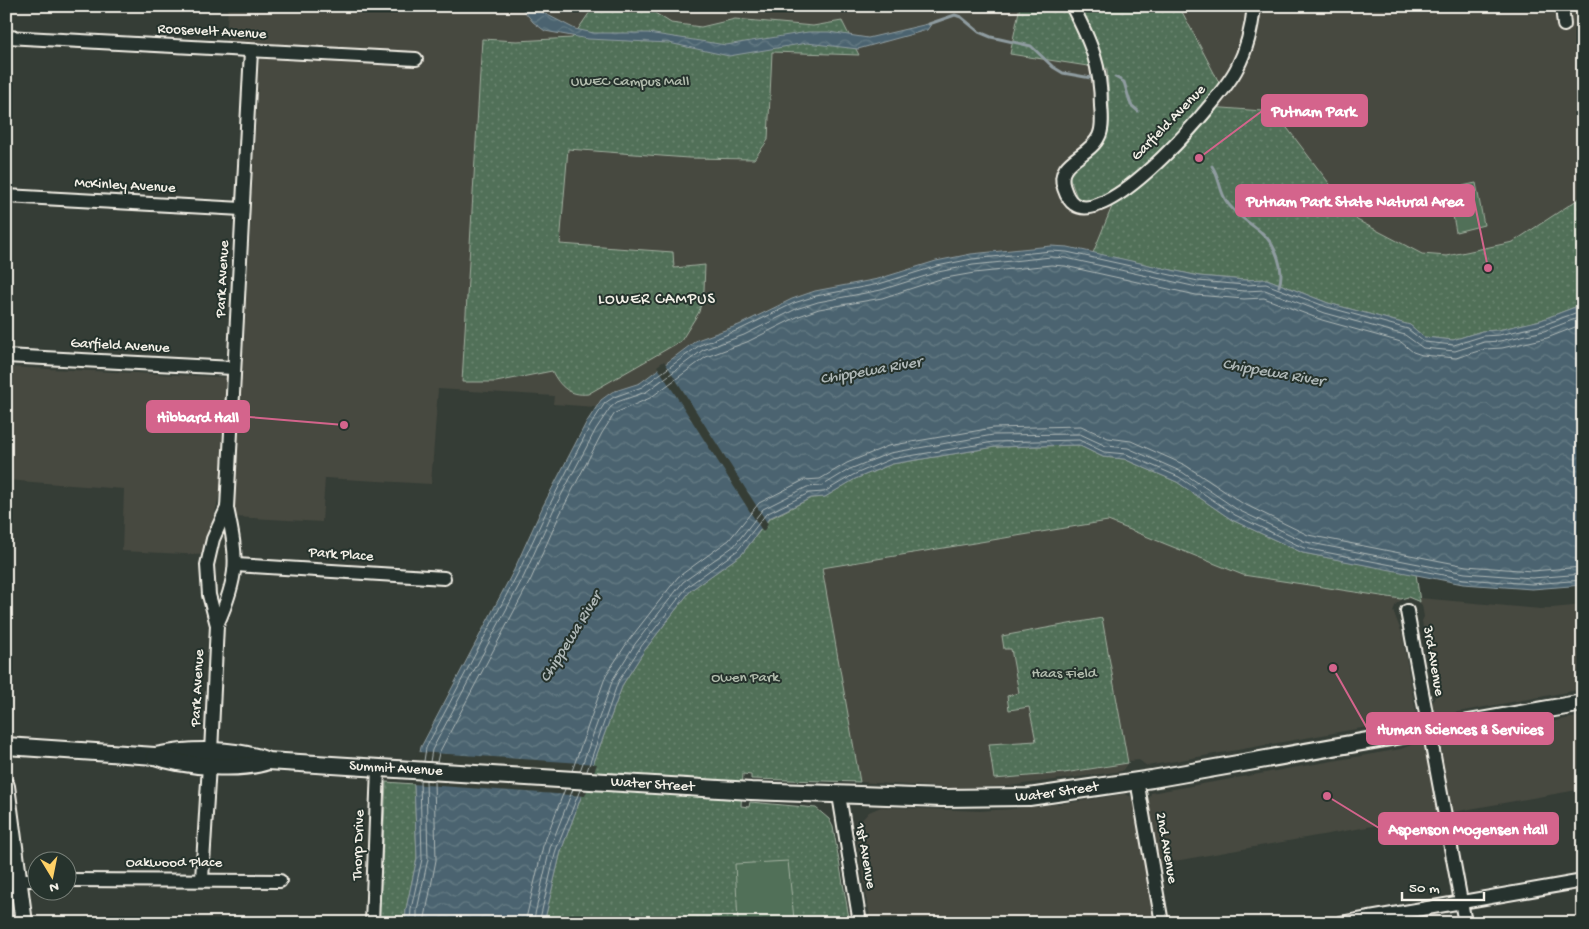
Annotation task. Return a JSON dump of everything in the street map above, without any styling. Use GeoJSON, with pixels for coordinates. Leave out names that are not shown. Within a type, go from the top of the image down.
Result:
{"type":"FeatureCollection","features":[{"type":"Feature","properties":{"kind":"main road","name":"Water Street"},"geometry":{"type":"LineString","coordinates":[[525,776],[839,795],[942,798],[1029,797],[1152,779],[1583,703]]}},
{"type":"Feature","properties":{"kind":"main road","name":"Summit Avenue"},"geometry":{"type":"LineString","coordinates":[[6,746],[155,756],[175,763],[252,755],[268,761],[525,776]]}},
{"type":"Feature","properties":{"kind":"main road"},"geometry":{"type":"LineString","coordinates":[[6,786],[24,923]]}},
{"type":"Feature","properties":{"kind":"street","name":"Garfield Avenue"},"geometry":{"type":"LineString","coordinates":[[1072,6],[1098,62],[1102,117],[1100,135],[1096,142],[1067,165],[1063,172],[1062,182],[1065,190],[1074,204],[1084,208],[1092,208],[1134,182],[1163,158],[1210,107],[1238,67],[1246,47],[1254,6]]}},
{"type":"Feature","properties":{"kind":"street"},"geometry":{"type":"LineString","coordinates":[[1562,6],[1564,25]]}},
{"type":"Feature","properties":{"kind":"street","name":"Roosevelt Avenue"},"geometry":{"type":"LineString","coordinates":[[6,37],[416,58]]}},
{"type":"Feature","properties":{"kind":"street","name":"Park Avenue"},"geometry":{"type":"LineString","coordinates":[[218,625],[231,593],[236,565],[234,541],[227,508],[251,51]]}},
{"type":"Feature","properties":{"kind":"street","name":"McKinley Avenue"},"geometry":{"type":"LineString","coordinates":[[6,196],[242,208]]}},
{"type":"Feature","properties":{"kind":"street","name":"Garfield Avenue"},"geometry":{"type":"LineString","coordinates":[[6,356],[233,368]]}},
{"type":"Feature","properties":{"kind":"street","name":"Park Avenue"},"geometry":{"type":"LineString","coordinates":[[202,879],[218,625],[210,595],[207,565],[213,539],[227,508]]}},
{"type":"Feature","properties":{"kind":"street","name":"Park Place"},"geometry":{"type":"LineString","coordinates":[[236,565],[444,578]]}},
{"type":"Feature","properties":{"kind":"street","name":"3rd Avenue"},"geometry":{"type":"LineString","coordinates":[[1407,610],[1465,923]]}},
{"type":"Feature","properties":{"kind":"street","name":"Thorp Drive"},"geometry":{"type":"LineString","coordinates":[[372,923],[383,768]]}},
{"type":"Feature","properties":{"kind":"street","name":"2nd Avenue"},"geometry":{"type":"LineString","coordinates":[[1137,780],[1162,923]]}},
{"type":"Feature","properties":{"kind":"street","name":"1st Avenue"},"geometry":{"type":"LineString","coordinates":[[839,795],[860,923]]}},
{"type":"Feature","properties":{"kind":"street","name":"Oakwood Place"},"geometry":{"type":"LineString","coordinates":[[78,880],[202,879],[280,881]]}},
{"type":"Feature","properties":{"kind":"street"},"geometry":{"type":"LineString","coordinates":[[19,880],[28,880]]}},
{"type":"Feature","properties":{"kind":"street"},"geometry":{"type":"LineString","coordinates":[[1341,923],[1583,881]]}},
{"type":"Feature","properties":{"kind":"shaded area"},"geometry":{"type":"Polygon","coordinates":[[[228,6],[1583,6],[1583,304],[1541,320],[1199,276],[1068,247],[1051,246],[971,254],[936,261],[697,340],[640,383],[612,392],[601,400],[596,407],[553,404],[554,396],[438,389],[431,484],[325,478],[322,522],[235,517],[234,496],[219,496],[205,555],[122,551],[124,489],[6,480],[6,367],[242,378],[260,44],[226,41],[228,6]]]}},
{"type":"Feature","properties":{"kind":"shaded area"},"geometry":{"type":"Polygon","coordinates":[[[855,479],[1303,553],[1416,574],[1420,598],[1541,609],[1583,605],[1583,689],[1436,716],[1431,705],[1435,697],[1422,621],[1424,617],[1422,605],[1417,600],[1404,598],[1396,604],[1393,611],[1402,633],[1416,713],[1415,720],[1410,723],[1396,722],[1147,766],[1139,760],[1129,761],[1122,771],[1009,786],[954,788],[860,782],[751,779],[751,774],[623,684],[855,479]]]}},
{"type":"Feature","properties":{"kind":"shaded area"},"geometry":{"type":"Polygon","coordinates":[[[1583,716],[1583,789],[1158,864],[1148,803],[1151,793],[1401,749],[1418,742],[1423,745],[1426,756],[1442,753],[1441,743],[1444,738],[1459,738],[1583,716]]]}},
{"type":"Feature","properties":{"kind":"shaded area"},"geometry":{"type":"Polygon","coordinates":[[[1124,794],[1132,797],[1135,803],[1154,923],[871,923],[857,839],[861,821],[869,812],[881,807],[979,811],[1012,809],[1124,794]]]}},
{"type":"Feature","properties":{"kind":"green space","name":"UWEC Campus Mall"},"geometry":{"type":"Polygon","coordinates":[[[594,6],[644,6],[671,23],[701,27],[735,19],[813,26],[842,21],[859,55],[772,52],[768,140],[754,159],[688,158],[568,149],[560,244],[673,252],[674,268],[705,265],[704,290],[699,312],[681,341],[588,394],[576,394],[566,389],[558,382],[552,371],[496,382],[462,382],[482,39],[517,41],[572,38],[594,6]]]}},
{"type":"Feature","properties":{"kind":"green space"},"geometry":{"type":"Polygon","coordinates":[[[1020,6],[1179,6],[1223,90],[1210,107],[1275,112],[1357,220],[1422,254],[1447,256],[1513,242],[1583,196],[1583,304],[1541,320],[1498,330],[1482,331],[1453,340],[1424,337],[1410,325],[1328,303],[1267,279],[1245,280],[1199,276],[1093,253],[1113,204],[1109,191],[1093,201],[1078,200],[1069,176],[1100,148],[1104,141],[1109,121],[1107,69],[1010,54],[1020,6]]]}},
{"type":"Feature","properties":{"kind":"green space"},"geometry":{"type":"Polygon","coordinates":[[[1476,183],[1484,225],[1456,232],[1448,189],[1476,183]]]}},
{"type":"Feature","properties":{"kind":"green space","name":"Owen Park"},"geometry":{"type":"Polygon","coordinates":[[[1078,445],[1103,457],[1124,459],[1177,482],[1232,520],[1303,553],[1416,574],[1420,602],[1408,597],[1401,599],[1243,575],[1108,521],[822,568],[860,782],[751,779],[751,775],[743,774],[741,806],[749,807],[750,802],[816,808],[829,819],[833,827],[850,923],[544,923],[561,851],[623,684],[644,651],[691,590],[742,554],[769,519],[811,498],[825,497],[855,479],[892,464],[995,447],[1078,445]]]}},
{"type":"Feature","properties":{"kind":"green space","name":"Haas Field"},"geometry":{"type":"Polygon","coordinates":[[[1102,618],[1128,763],[1064,773],[994,779],[989,744],[1036,741],[1029,707],[1009,710],[1007,696],[1019,693],[1011,649],[1004,649],[1002,636],[1102,618]]]}},
{"type":"Feature","properties":{"kind":"green space"},"geometry":{"type":"Polygon","coordinates":[[[386,782],[414,784],[417,858],[406,909],[405,923],[379,923],[386,782]]]}},
{"type":"Feature","properties":{"kind":"green space"},"geometry":{"type":"Polygon","coordinates":[[[788,861],[794,919],[738,922],[735,864],[788,861]]]}},
{"type":"Feature","properties":{"kind":"water"},"geometry":{"type":"Polygon","coordinates":[[[520,6],[530,6],[575,29],[594,33],[648,33],[726,45],[808,32],[829,32],[868,38],[932,23],[927,30],[858,49],[807,43],[729,56],[669,43],[588,39],[545,31],[533,22],[520,6]]]}},
{"type":"Feature","properties":{"kind":"water","name":"Chippewa River"},"geometry":{"type":"Polygon","coordinates":[[[1051,246],[1068,247],[1199,276],[1245,280],[1267,279],[1328,303],[1410,325],[1424,337],[1453,340],[1482,331],[1498,330],[1541,320],[1583,304],[1583,585],[1532,589],[1463,584],[1303,553],[1232,520],[1177,482],[1124,459],[1103,457],[1078,445],[995,447],[892,464],[855,479],[825,497],[811,498],[769,518],[742,554],[691,590],[644,651],[623,684],[561,851],[544,923],[405,923],[406,909],[417,858],[414,784],[421,747],[514,570],[543,506],[586,423],[601,400],[612,392],[640,383],[697,340],[739,325],[792,299],[815,291],[878,279],[936,261],[971,254],[1051,246]]]}},
{"type":"Feature","properties":{"kind":"pier"},"geometry":{"type":"Polygon","coordinates":[[[664,361],[768,524],[763,532],[657,366],[664,361]]]}},
{"type":"Feature","properties":{"kind":"pier"},"geometry":{"type":"Polygon","coordinates":[[[418,752],[597,764],[585,796],[411,784],[418,752]]]}},
{"type":"Feature","properties":{"kind":"waterway"},"geometry":{"type":"LineString","coordinates":[[929,24],[955,15],[961,17],[979,32],[991,37],[1031,46],[1053,67],[1063,73],[1091,78]]}},
{"type":"Feature","properties":{"kind":"waterway"},"geometry":{"type":"LineString","coordinates":[[1115,77],[1124,82],[1131,105],[1138,111]]}},
{"type":"Feature","properties":{"kind":"waterway"},"geometry":{"type":"LineString","coordinates":[[1212,166],[1228,204],[1262,233],[1275,251],[1281,273],[1279,286]]}},
{"type":"Feature","properties":{"kind":"place","name":"Putnam Park"},"geometry":{"type":"Point","coordinates":[1199,158]}},
{"type":"Feature","properties":{"kind":"place","name":"Putnam Park State Natural Area"},"geometry":{"type":"Point","coordinates":[1488,268]}},
{"type":"Feature","properties":{"kind":"place","name":"Hibbard Hall"},"geometry":{"type":"Point","coordinates":[344,425]}},
{"type":"Feature","properties":{"kind":"place","name":"Human Sciences & Services"},"geometry":{"type":"Point","coordinates":[1333,668]}},
{"type":"Feature","properties":{"kind":"place","name":"Aspenson Mogensen Hall"},"geometry":{"type":"Point","coordinates":[1327,796]}},
{"type":"Feature","properties":{"kind":"district","name":"LOWER CAMPUS"},"geometry":{"type":"Point","coordinates":[657,300]}}]}
